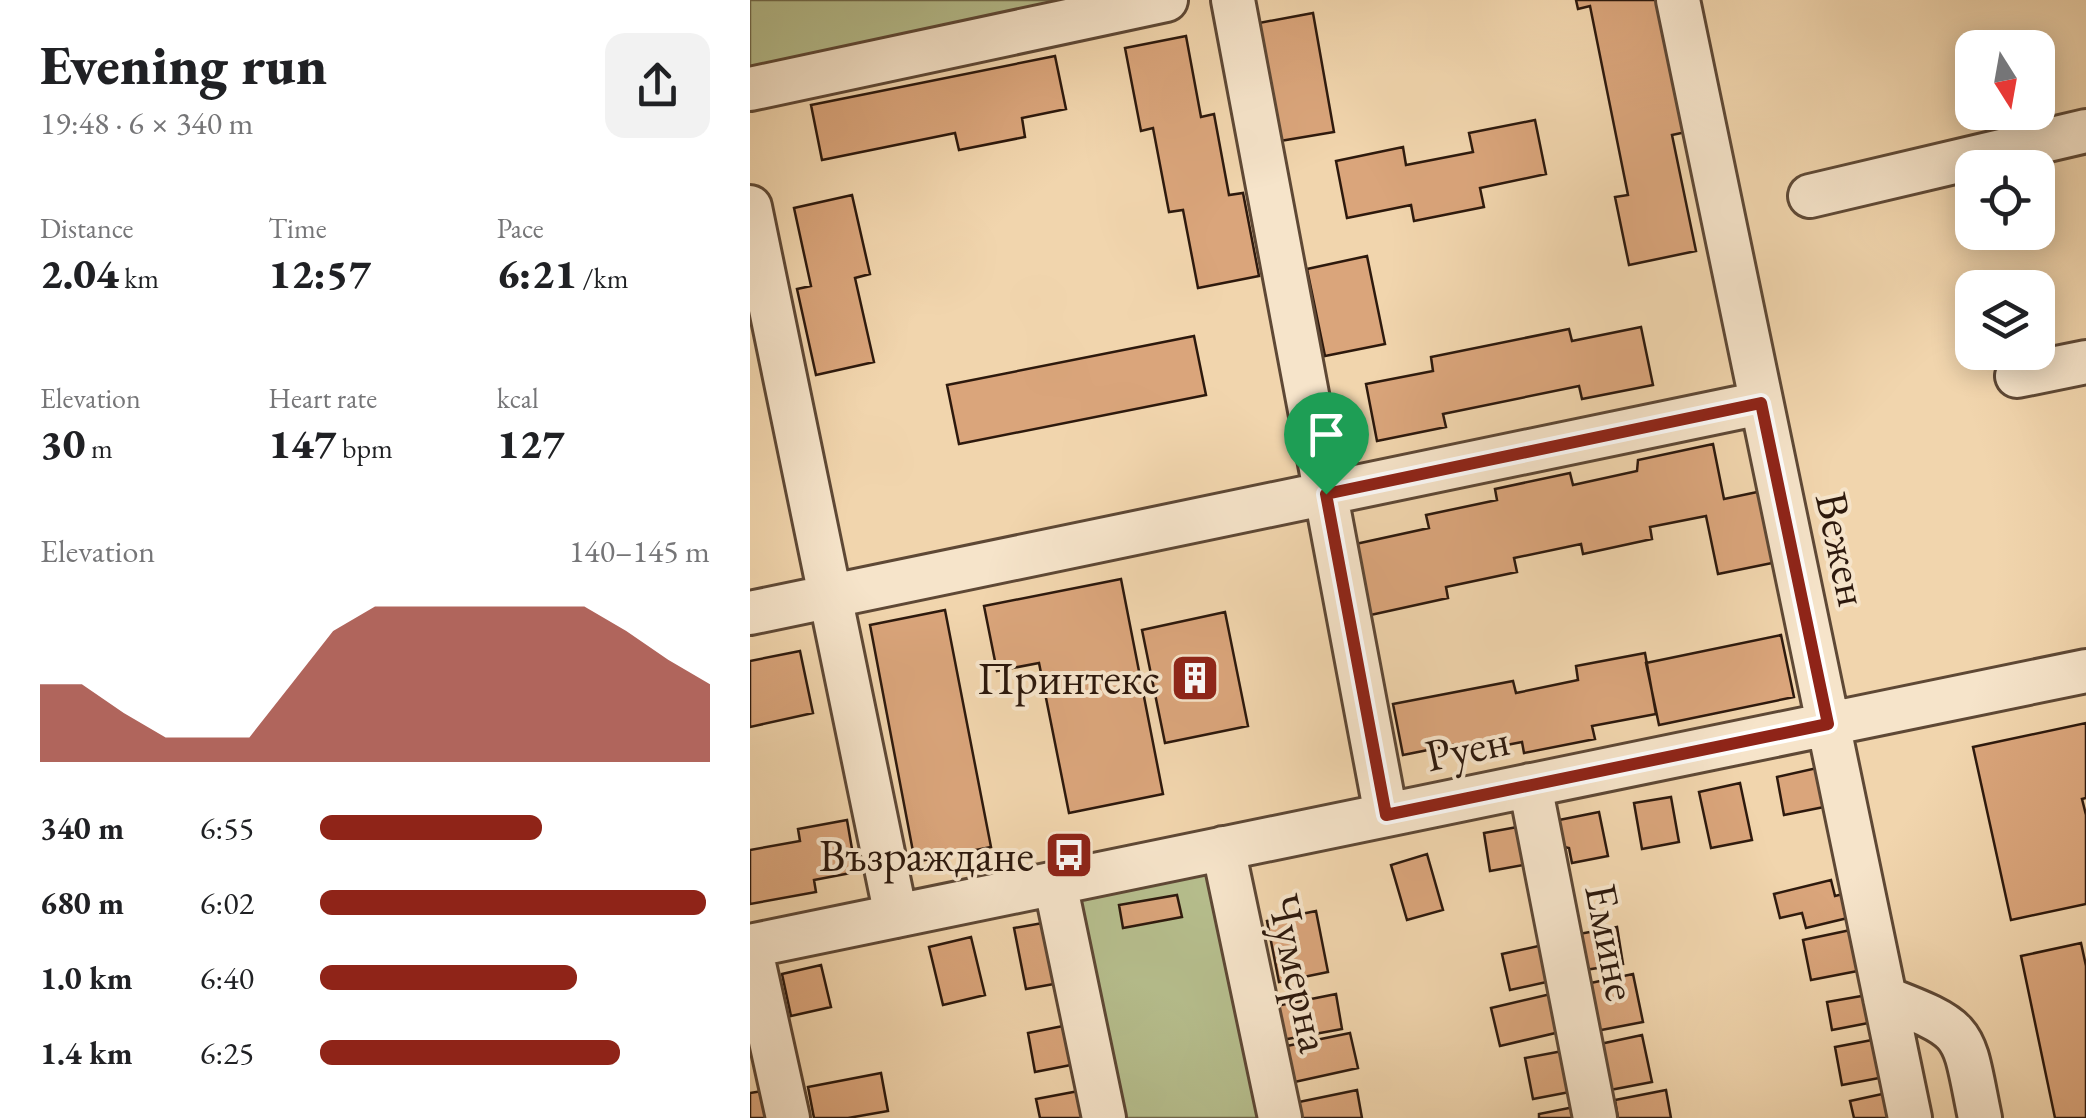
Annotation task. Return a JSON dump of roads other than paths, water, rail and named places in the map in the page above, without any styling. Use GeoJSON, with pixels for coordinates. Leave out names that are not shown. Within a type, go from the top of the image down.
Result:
{"type":"FeatureCollection","features":[{"type":"Feature","properties":{"kind":"street"},"geometry":{"type":"LineString","coordinates":[[750,89],[1166,0]]}},
{"type":"Feature","properties":{"kind":"street"},"geometry":{"type":"LineString","coordinates":[[1233,0],[1386,815]]}},
{"type":"Feature","properties":{"kind":"street","name":"Вежен"},"geometry":{"type":"LineString","coordinates":[[1678,0],[1910,1118]]}},
{"type":"Feature","properties":{"kind":"street"},"geometry":{"type":"LineString","coordinates":[[1810,196],[2086,131]]}},
{"type":"Feature","properties":{"kind":"street"},"geometry":{"type":"LineString","coordinates":[[750,207],[896,916]]}},
{"type":"Feature","properties":{"kind":"street"},"geometry":{"type":"LineString","coordinates":[[2017,376],[2086,362]]}},
{"type":"Feature","properties":{"kind":"street"},"geometry":{"type":"LineString","coordinates":[[750,614],[1761,403]]}},
{"type":"Feature","properties":{"kind":"street","name":"Руен"},"geometry":{"type":"LineString","coordinates":[[750,946],[2086,671]]}},
{"type":"Feature","properties":{"kind":"street","name":"Емине"},"geometry":{"type":"LineString","coordinates":[[1530,785],[1595,1118]]}},
{"type":"Feature","properties":{"kind":"street","name":"Чумерна"},"geometry":{"type":"LineString","coordinates":[[1223,848],[1280,1118]]}},
{"type":"Feature","properties":{"kind":"street"},"geometry":{"type":"LineString","coordinates":[[1056,883],[1104,1118]]}},
{"type":"Feature","properties":{"kind":"street"},"geometry":{"type":"LineString","coordinates":[[750,946],[788,1118]]}},
{"type":"Feature","properties":{"kind":"street"},"geometry":{"type":"LineString","coordinates":[[1885,998],[1943,1020],[1964,1043],[1980,1118]]}},
{"type":"Feature","properties":{"kind":"place","name":"Принтекс"},"geometry":{"type":"Point","coordinates":[1195,678]}},
{"type":"Feature","properties":{"kind":"place","name":"Възраждане"},"geometry":{"type":"Point","coordinates":[1069,855]}}]}
